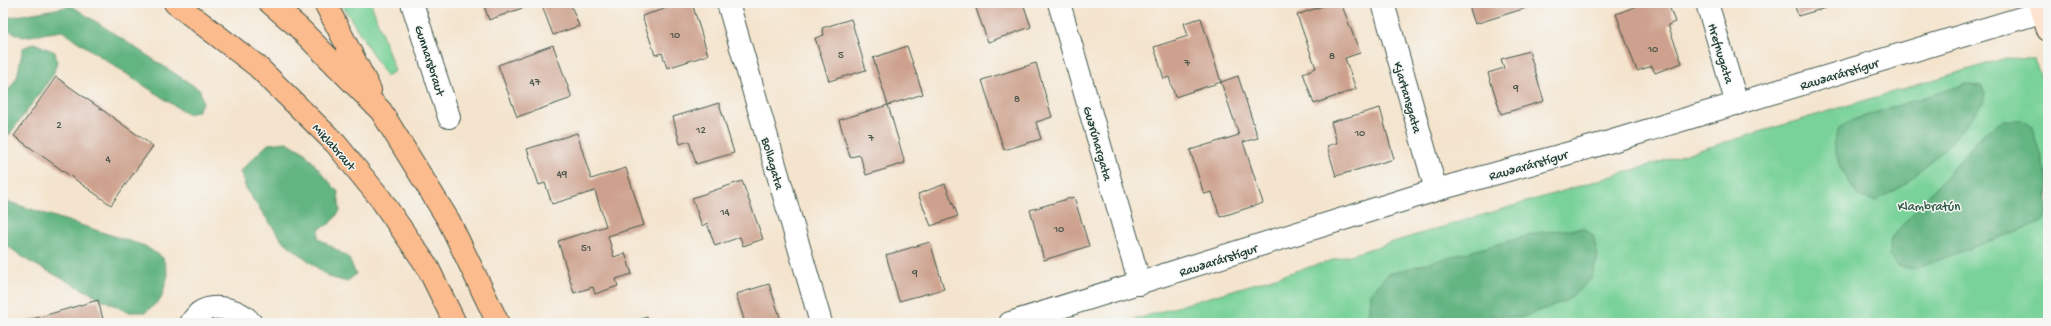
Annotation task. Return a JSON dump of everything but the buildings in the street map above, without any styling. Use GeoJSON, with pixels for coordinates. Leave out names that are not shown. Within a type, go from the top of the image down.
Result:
{"type":"FeatureCollection","features":[{"type":"Feature","properties":{"kind":"highway","name":"Miklabraut"},"geometry":{"type":"LineString","coordinates":[[175,3],[257,66],[336,144],[380,198],[427,266],[455,323]]}},
{"type":"Feature","properties":{"kind":"highway"},"geometry":{"type":"LineString","coordinates":[[270,3],[298,28],[381,111]]}},
{"type":"Feature","properties":{"kind":"highway"},"geometry":{"type":"LineString","coordinates":[[325,3],[381,111],[449,221],[498,323]]}},
{"type":"Feature","properties":{"kind":"street","name":"Gunnarsbraut"},"geometry":{"type":"LineString","coordinates":[[412,3],[449,117]]}},
{"type":"Feature","properties":{"kind":"street","name":"Bollagata"},"geometry":{"type":"LineString","coordinates":[[728,3],[820,323]]}},
{"type":"Feature","properties":{"kind":"street","name":"Guðrúnargata"},"geometry":{"type":"LineString","coordinates":[[1059,3],[1140,284]]}},
{"type":"Feature","properties":{"kind":"street","name":"Kjartansgata"},"geometry":{"type":"LineString","coordinates":[[1383,3],[1436,190]]}},
{"type":"Feature","properties":{"kind":"street","name":"Hrefnugata"},"geometry":{"type":"LineString","coordinates":[[1707,3],[1737,104]]}},
{"type":"Feature","properties":{"kind":"street","name":"Rauðarárstígur"},"geometry":{"type":"LineString","coordinates":[[1010,323],[1140,284],[1436,190],[1609,142],[2045,13]]}},
{"type":"Feature","properties":{"kind":"street"},"geometry":{"type":"LineString","coordinates":[[191,323],[200,312],[216,308],[232,310],[247,317],[251,323]]}},
{"type":"Feature","properties":{"kind":"green space"},"geometry":{"type":"Polygon","coordinates":[[[341,3],[371,3],[395,71],[386,76],[341,3]]]}},
{"type":"Feature","properties":{"kind":"green space"},"geometry":{"type":"Polygon","coordinates":[[[72,6],[200,90],[203,102],[197,112],[187,114],[62,31],[23,37],[3,28],[6,18],[72,6]]]}},
{"type":"Feature","properties":{"kind":"green space"},"geometry":{"type":"Polygon","coordinates":[[[34,43],[55,52],[57,62],[53,75],[9,135],[3,136],[3,99],[17,77],[23,48],[34,43]]]}},
{"type":"Feature","properties":{"kind":"green space","name":"Klambratún"},"geometry":{"type":"Polygon","coordinates":[[[2006,58],[2034,59],[2048,94],[2048,323],[1123,323],[2006,58]]]}},
{"type":"Feature","properties":{"kind":"green space"},"geometry":{"type":"Polygon","coordinates":[[[1966,84],[1981,86],[1985,93],[1983,104],[1948,146],[1903,186],[1875,201],[1858,196],[1840,167],[1833,143],[1839,128],[1852,120],[1966,84]]]}},
{"type":"Feature","properties":{"kind":"green space"},"geometry":{"type":"Polygon","coordinates":[[[2004,120],[2022,120],[2032,127],[2048,180],[2048,214],[2041,222],[1915,269],[1898,266],[1889,257],[1891,238],[1984,133],[2004,120]]]}},
{"type":"Feature","properties":{"kind":"green space"},"geometry":{"type":"Polygon","coordinates":[[[287,142],[304,152],[338,192],[340,211],[331,223],[319,229],[318,238],[348,257],[356,274],[347,282],[329,277],[282,240],[247,191],[240,171],[268,144],[287,142]]]}},
{"type":"Feature","properties":{"kind":"green space"},"geometry":{"type":"Polygon","coordinates":[[[3,200],[145,246],[163,258],[168,275],[161,299],[146,312],[127,312],[30,262],[3,243],[3,200]]]}},
{"type":"Feature","properties":{"kind":"green space"},"geometry":{"type":"Polygon","coordinates":[[[1583,228],[1593,235],[1598,257],[1591,279],[1566,301],[1520,318],[1491,315],[1477,323],[1369,323],[1371,292],[1388,274],[1542,232],[1583,228]]]}}]}
